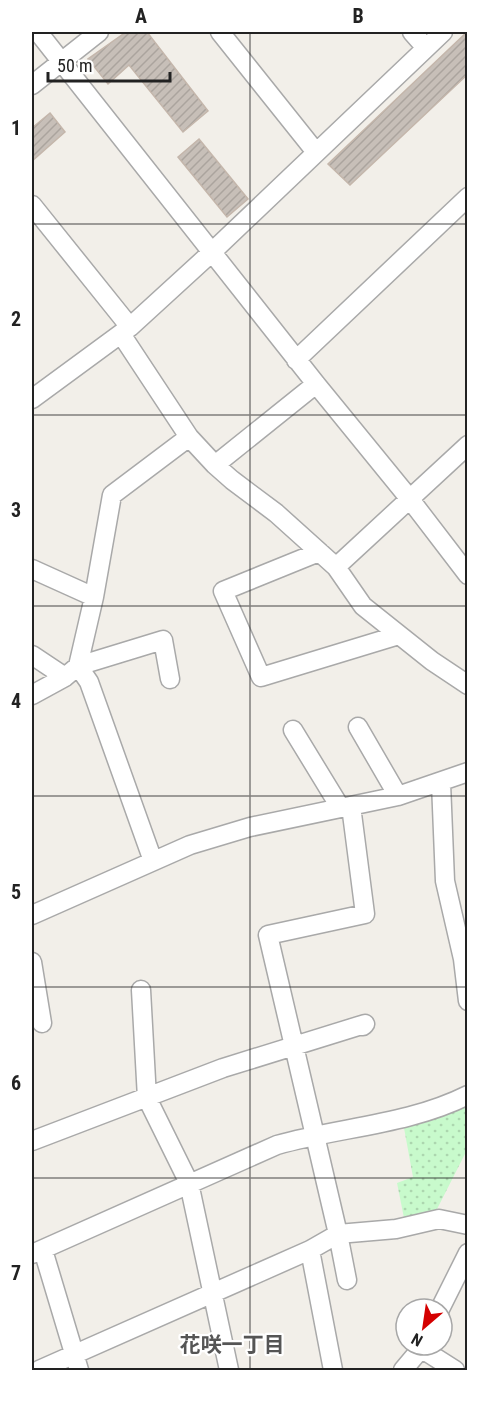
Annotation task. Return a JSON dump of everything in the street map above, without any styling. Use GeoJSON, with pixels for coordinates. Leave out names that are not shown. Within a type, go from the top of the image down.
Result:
{"type":"FeatureCollection","features":[{"type":"Feature","properties":{"kind":"street"},"geometry":{"type":"LineString","coordinates":[[38,32],[468,575]]}},
{"type":"Feature","properties":{"kind":"street"},"geometry":{"type":"LineString","coordinates":[[32,84],[99,32]]}},
{"type":"Feature","properties":{"kind":"street"},"geometry":{"type":"LineString","coordinates":[[220,32],[315,151]]}},
{"type":"Feature","properties":{"kind":"street"},"geometry":{"type":"LineString","coordinates":[[412,32],[426,48]]}},
{"type":"Feature","properties":{"kind":"street"},"geometry":{"type":"LineString","coordinates":[[32,399],[125,331],[212,252],[315,151],[443,32]]}},
{"type":"Feature","properties":{"kind":"street"},"geometry":{"type":"LineString","coordinates":[[296,360],[468,197]]}},
{"type":"Feature","properties":{"kind":"street"},"geometry":{"type":"LineString","coordinates":[[32,205],[125,331],[189,436],[215,465],[276,513],[336,567],[363,606],[432,661],[468,686]]}},
{"type":"Feature","properties":{"kind":"street"},"geometry":{"type":"LineString","coordinates":[[215,465],[316,384]]}},
{"type":"Feature","properties":{"kind":"street"},"geometry":{"type":"LineString","coordinates":[[71,672],[93,597],[112,495],[189,436]]}},
{"type":"Feature","properties":{"kind":"street"},"geometry":{"type":"LineString","coordinates":[[336,567],[468,445]]}},
{"type":"Feature","properties":{"kind":"street"},"geometry":{"type":"LineString","coordinates":[[320,552],[224,591],[261,677],[399,635]]}},
{"type":"Feature","properties":{"kind":"street"},"geometry":{"type":"LineString","coordinates":[[32,569],[93,597]]}},
{"type":"Feature","properties":{"kind":"street"},"geometry":{"type":"LineString","coordinates":[[32,695],[71,672],[163,640],[170,679]]}},
{"type":"Feature","properties":{"kind":"street"},"geometry":{"type":"LineString","coordinates":[[32,656],[71,672],[88,682],[153,861]]}},
{"type":"Feature","properties":{"kind":"street"},"geometry":{"type":"LineString","coordinates":[[358,727],[398,796]]}},
{"type":"Feature","properties":{"kind":"street"},"geometry":{"type":"LineString","coordinates":[[292,730],[345,807],[365,914],[268,936],[347,1280]]}},
{"type":"Feature","properties":{"kind":"street"},"geometry":{"type":"LineString","coordinates":[[32,915],[190,845],[230,833],[398,796],[468,772]]}},
{"type":"Feature","properties":{"kind":"street"},"geometry":{"type":"LineString","coordinates":[[441,783],[445,881],[463,959],[468,1001]]}},
{"type":"Feature","properties":{"kind":"street"},"geometry":{"type":"LineString","coordinates":[[32,962],[42,1023]]}},
{"type":"Feature","properties":{"kind":"street"},"geometry":{"type":"LineString","coordinates":[[141,990],[147,1098],[189,1183],[229,1371]]}},
{"type":"Feature","properties":{"kind":"street"},"geometry":{"type":"LineString","coordinates":[[32,1142],[223,1068],[365,1024],[363,1026]]}},
{"type":"Feature","properties":{"kind":"street"},"geometry":{"type":"LineString","coordinates":[[77,1363],[34,1253],[277,1145],[314,1135],[395,1121],[451,1103],[468,1095]]}},
{"type":"Feature","properties":{"kind":"street"},"geometry":{"type":"LineString","coordinates":[[39,1371],[77,1363],[212,1293],[310,1250],[338,1234],[396,1229],[439,1219],[468,1226]]}},
{"type":"Feature","properties":{"kind":"street"},"geometry":{"type":"LineString","coordinates":[[310,1250],[333,1371]]}},
{"type":"Feature","properties":{"kind":"street"},"geometry":{"type":"LineString","coordinates":[[446,1297],[468,1253]]}},
{"type":"Feature","properties":{"kind":"street"},"geometry":{"type":"LineString","coordinates":[[403,1371],[415,1357]]}},
{"type":"Feature","properties":{"kind":"street"},"geometry":{"type":"LineString","coordinates":[[436,1357],[455,1371]]}},
{"type":"Feature","properties":{"kind":"green space"},"geometry":{"type":"Polygon","coordinates":[[[467,1103],[467,1150],[434,1215],[405,1223],[397,1183],[413,1177],[404,1128],[467,1103]]]}},
{"type":"Feature","properties":{"kind":"building"},"geometry":{"type":"Polygon","coordinates":[[[126,32],[147,32],[208,111],[183,132],[129,65],[108,84],[88,59],[126,32]]]}},
{"type":"Feature","properties":{"kind":"building"},"geometry":{"type":"Polygon","coordinates":[[[467,32],[468,74],[350,185],[328,164],[467,32]]]}},
{"type":"Feature","properties":{"kind":"building"},"geometry":{"type":"Polygon","coordinates":[[[50,113],[65,132],[32,161],[32,128],[50,113]]]}},
{"type":"Feature","properties":{"kind":"building"},"geometry":{"type":"Polygon","coordinates":[[[199,139],[248,199],[227,217],[178,157],[199,139]]]}},
{"type":"Feature","properties":{"kind":"district","name":"花咲一丁目"},"geometry":{"type":"Point","coordinates":[232,1345]}}]}
